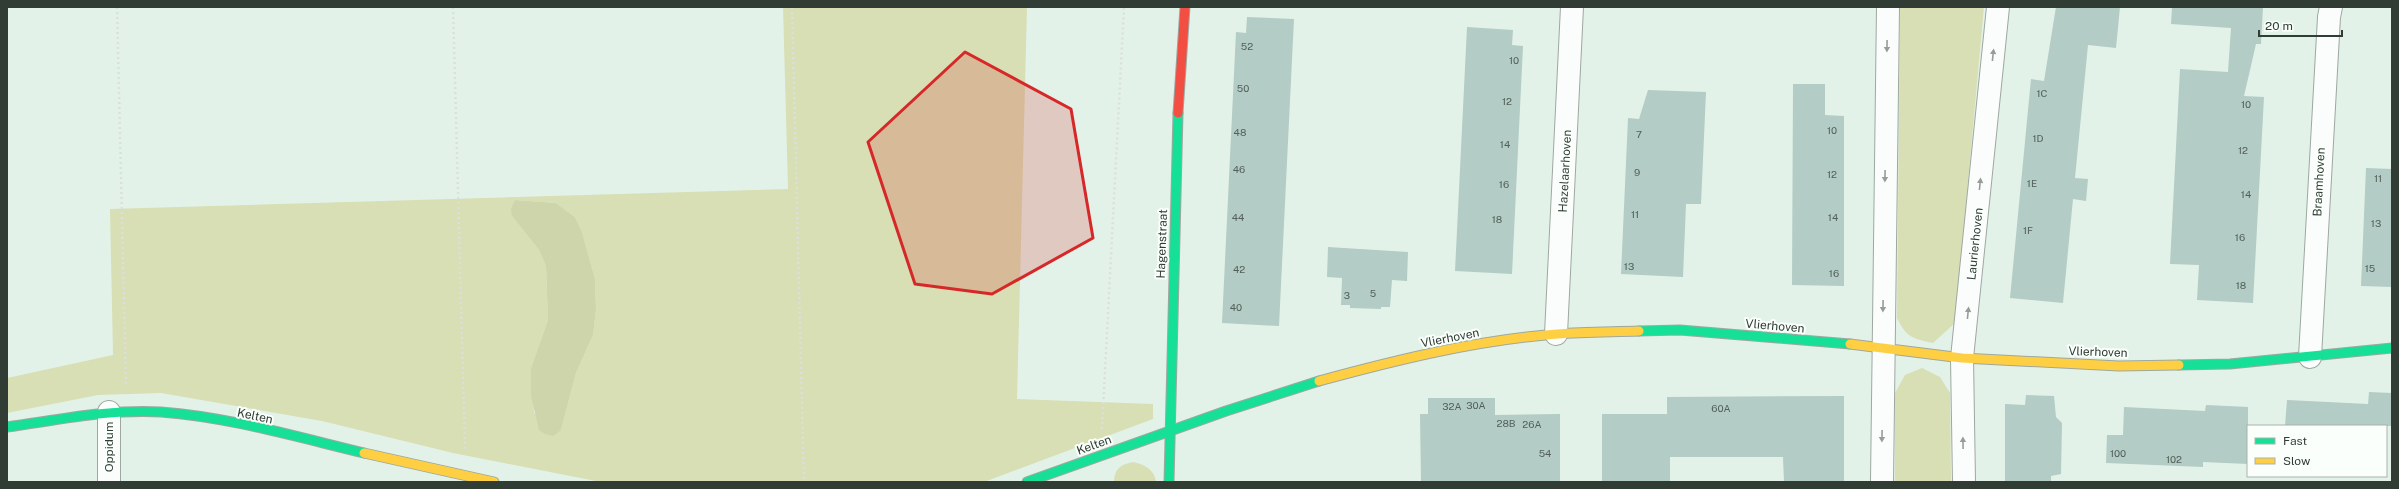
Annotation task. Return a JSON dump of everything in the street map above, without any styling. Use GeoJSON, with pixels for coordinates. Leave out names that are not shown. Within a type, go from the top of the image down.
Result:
{"type":"FeatureCollection","features":[{"type":"Feature","properties":{"kind":"street","name":"Hagenstraat"},"geometry":{"type":"LineString","coordinates":[[1168,482],[1168,432],[1176,150],[1186,7]]}},
{"type":"Feature","properties":{"kind":"street","name":"Hazelaarhoven"},"geometry":{"type":"LineString","coordinates":[[1556,334],[1572,7]]}},
{"type":"Feature","properties":{"kind":"street"},"geometry":{"type":"LineString","coordinates":[[1882,482],[1888,7]]}},
{"type":"Feature","properties":{"kind":"street","name":"Laurierhoven"},"geometry":{"type":"LineString","coordinates":[[1964,482],[1962,358],[1998,7]]}},
{"type":"Feature","properties":{"kind":"street","name":"Braamhoven"},"geometry":{"type":"LineString","coordinates":[[2310,358],[2328,25],[2331,7]]}},
{"type":"Feature","properties":{"kind":"street","name":"Vlierhoven"},"geometry":{"type":"LineString","coordinates":[[1168,432],[1226,411],[1320,381],[1422,356],[1485,344],[1556,334],[1680,330],[1883,347],[1962,358],[2118,366],[2230,364],[2310,358],[2392,348]]}},
{"type":"Feature","properties":{"kind":"street","name":"Kelten"},"geometry":{"type":"LineString","coordinates":[[7,427],[118,411],[161,412],[216,420],[443,476],[465,476],[494,482]]}},
{"type":"Feature","properties":{"kind":"street","name":"Oppidum"},"geometry":{"type":"LineString","coordinates":[[109,482],[118,411]]}},
{"type":"Feature","properties":{"kind":"street","name":"Kelten"},"geometry":{"type":"LineString","coordinates":[[1027,482],[1168,432]]}},
{"type":"Feature","properties":{"kind":"path"},"geometry":{"type":"LineString","coordinates":[[117,7],[118,411]]}},
{"type":"Feature","properties":{"kind":"path"},"geometry":{"type":"LineString","coordinates":[[453,7],[465,476]]}},
{"type":"Feature","properties":{"kind":"path"},"geometry":{"type":"LineString","coordinates":[[792,7],[804,482]]}},
{"type":"Feature","properties":{"kind":"path"},"geometry":{"type":"LineString","coordinates":[[1102,429],[1124,7]]}},
{"type":"Feature","properties":{"kind":"highlighted area"},"geometry":{"type":"Polygon","coordinates":[[[965,52],[1071,109],[1093,238],[992,294],[915,284],[868,142],[965,52]]]}},
{"type":"Feature","properties":{"kind":"green space"},"geometry":{"type":"Polygon","coordinates":[[[783,7],[1027,7],[1017,399],[1153,404],[1153,419],[984,482],[601,482],[453,453],[322,421],[161,393],[98,395],[7,413],[7,378],[113,355],[110,209],[788,189],[783,7]],[[515,200],[512,216],[539,250],[546,266],[548,320],[531,368],[534,413],[561,430],[576,373],[593,335],[596,310],[595,279],[582,232],[575,217],[556,203],[515,200]]]}},
{"type":"Feature","properties":{"kind":"green space"},"geometry":{"type":"Polygon","coordinates":[[[1900,7],[1984,7],[1955,323],[1933,343],[1911,336],[1900,324],[1897,318],[1900,7]]]}},
{"type":"Feature","properties":{"kind":"green space"},"geometry":{"type":"Polygon","coordinates":[[[515,200],[556,203],[575,217],[582,232],[595,279],[596,310],[593,335],[576,373],[561,430],[553,436],[545,434],[539,430],[531,396],[531,368],[548,320],[546,266],[539,250],[512,216],[511,209],[515,200]]]}},
{"type":"Feature","properties":{"kind":"green space"},"geometry":{"type":"Polygon","coordinates":[[[1922,368],[1940,377],[1950,393],[1951,482],[1895,482],[1895,393],[1905,375],[1922,368]]]}},
{"type":"Feature","properties":{"kind":"green space"},"geometry":{"type":"Polygon","coordinates":[[[1133,462],[1148,468],[1154,474],[1156,482],[1114,482],[1114,477],[1117,470],[1125,464],[1133,462]]]}},
{"type":"Feature","properties":{"kind":"building"},"geometry":{"type":"Polygon","coordinates":[[[2056,7],[2120,7],[2116,48],[2088,45],[2075,178],[2088,179],[2086,201],[2073,199],[2063,303],[2010,298],[2031,79],[2044,81],[2056,7]]]}},
{"type":"Feature","properties":{"kind":"building"},"geometry":{"type":"Polygon","coordinates":[[[2172,7],[2263,7],[2261,44],[2256,44],[2244,96],[2264,97],[2253,303],[2197,300],[2199,265],[2170,264],[2180,69],[2228,72],[2231,28],[2171,24],[2172,7]]]}},
{"type":"Feature","properties":{"kind":"building"},"geometry":{"type":"Polygon","coordinates":[[[1247,17],[1294,19],[1279,326],[1222,323],[1236,32],[1246,33],[1247,17]]]}},
{"type":"Feature","properties":{"kind":"building"},"geometry":{"type":"Polygon","coordinates":[[[1467,27],[1513,30],[1512,45],[1523,46],[1512,274],[1455,271],[1467,27]]]}},
{"type":"Feature","properties":{"kind":"building"},"geometry":{"type":"Polygon","coordinates":[[[1793,84],[1825,84],[1825,115],[1844,116],[1844,286],[1792,285],[1793,84]]]}},
{"type":"Feature","properties":{"kind":"building"},"geometry":{"type":"Polygon","coordinates":[[[1648,90],[1706,92],[1701,204],[1686,204],[1683,277],[1621,274],[1628,118],[1639,119],[1648,90]]]}},
{"type":"Feature","properties":{"kind":"building"},"geometry":{"type":"Polygon","coordinates":[[[2366,168],[2392,169],[2392,287],[2361,286],[2366,168]]]}},
{"type":"Feature","properties":{"kind":"building"},"geometry":{"type":"Polygon","coordinates":[[[1328,247],[1408,252],[1407,281],[1392,280],[1390,307],[1381,307],[1381,309],[1350,308],[1350,305],[1341,305],[1342,278],[1327,277],[1328,247]]]}},
{"type":"Feature","properties":{"kind":"building"},"geometry":{"type":"Polygon","coordinates":[[[2369,392],[2392,393],[2392,426],[2285,425],[2287,400],[2368,404],[2369,392]]]}},
{"type":"Feature","properties":{"kind":"building"},"geometry":{"type":"Polygon","coordinates":[[[2026,395],[2054,396],[2056,417],[2062,423],[2061,474],[2051,476],[2051,482],[2005,482],[2005,404],[2025,405],[2026,395]]]}},
{"type":"Feature","properties":{"kind":"building"},"geometry":{"type":"Polygon","coordinates":[[[1844,396],[1844,482],[1784,482],[1783,457],[1670,457],[1670,482],[1602,482],[1602,414],[1667,414],[1667,397],[1844,396]]]}},
{"type":"Feature","properties":{"kind":"building"},"geometry":{"type":"Polygon","coordinates":[[[1428,398],[1495,398],[1495,415],[1560,414],[1560,482],[1421,482],[1420,414],[1428,414],[1428,398]]]}},
{"type":"Feature","properties":{"kind":"building"},"geometry":{"type":"Polygon","coordinates":[[[2206,405],[2248,407],[2247,464],[2203,462],[2203,467],[2106,463],[2107,435],[2123,435],[2124,407],[2205,411],[2206,405]]]}},
{"type":"Feature","properties":{"kind":"traffic: fast"},"geometry":{"type":"LineString","coordinates":[[1169,482],[1178,113]]}},
{"type":"Feature","properties":{"kind":"traffic: fast"},"geometry":{"type":"LineString","coordinates":[[1639,331],[1680,330],[1850,344]]}},
{"type":"Feature","properties":{"kind":"traffic: fast"},"geometry":{"type":"LineString","coordinates":[[2179,365],[2230,364],[2392,348]]}},
{"type":"Feature","properties":{"kind":"traffic: fast"},"geometry":{"type":"LineString","coordinates":[[1027,482],[1226,411],[1319,381]]}},
{"type":"Feature","properties":{"kind":"traffic: fast"},"geometry":{"type":"LineString","coordinates":[[7,427],[64,418],[122,412],[161,412],[212,418],[237,423],[364,453]]}},
{"type":"Feature","properties":{"kind":"traffic: slow"},"geometry":{"type":"LineString","coordinates":[[1319,381],[1407,358],[1497,341],[1557,334],[1639,331]]}},
{"type":"Feature","properties":{"kind":"traffic: slow"},"geometry":{"type":"LineString","coordinates":[[1850,344],[1962,358],[2119,366],[2179,365]]}},
{"type":"Feature","properties":{"kind":"traffic: slow"},"geometry":{"type":"LineString","coordinates":[[364,453],[494,482]]}},
{"type":"Feature","properties":{"kind":"traffic: jam"},"geometry":{"type":"LineString","coordinates":[[1178,113],[1185,7]]}}]}
